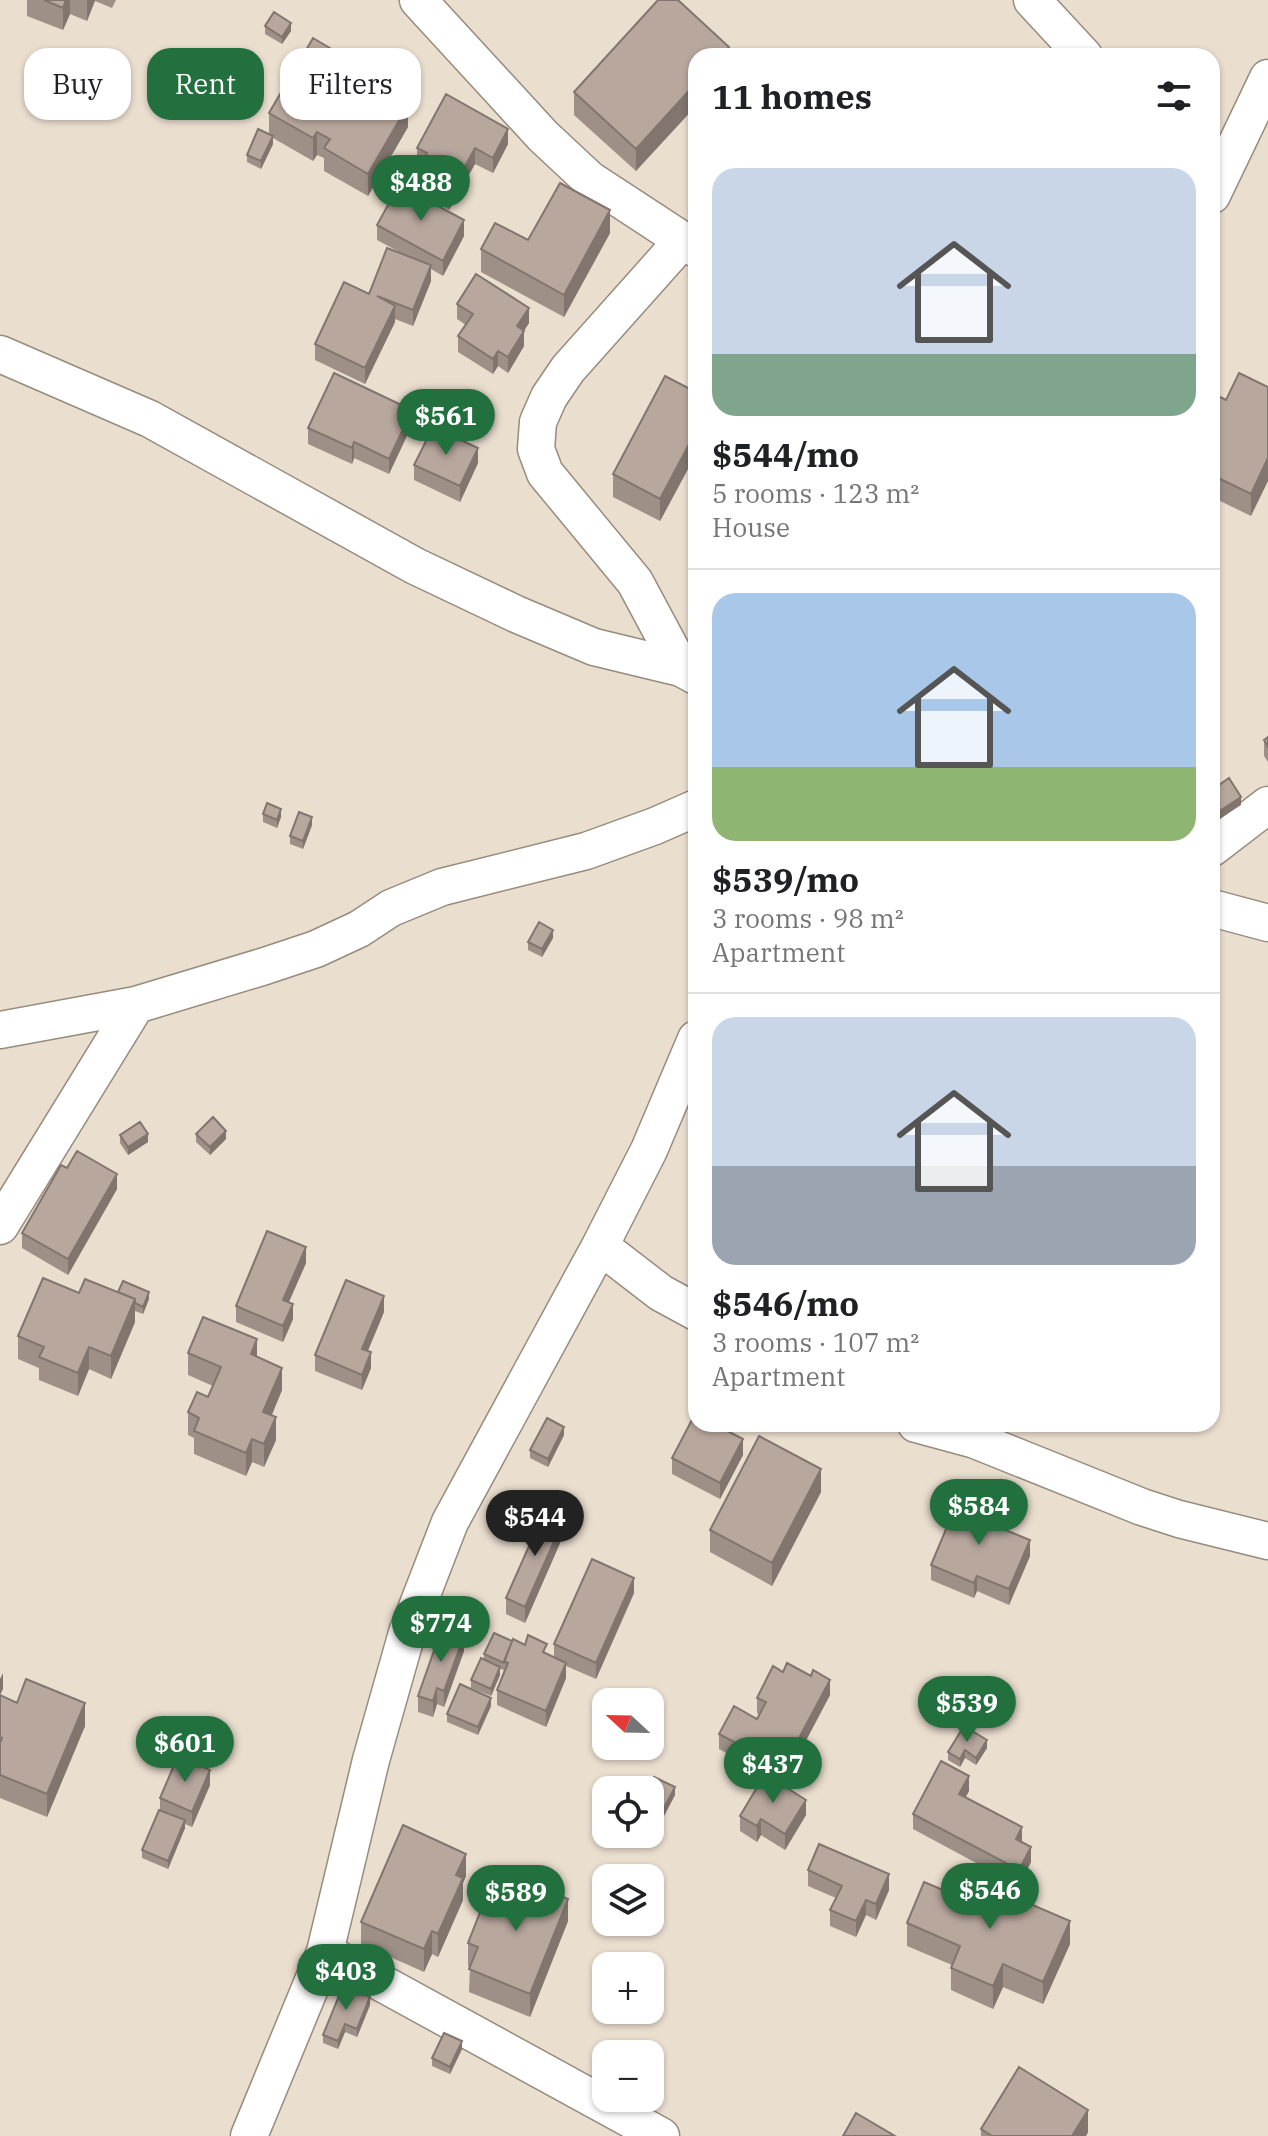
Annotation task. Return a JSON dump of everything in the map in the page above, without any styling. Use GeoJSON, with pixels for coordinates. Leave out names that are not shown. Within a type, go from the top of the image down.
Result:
{"type":"FeatureCollection","features":[{"type":"Feature","properties":{"kind":"street"},"geometry":{"type":"LineString","coordinates":[[418,0],[543,136],[589,179],[688,244]]}},
{"type":"Feature","properties":{"kind":"street"},"geometry":{"type":"LineString","coordinates":[[1032,0],[1077,48]]}},
{"type":"Feature","properties":{"kind":"street"},"geometry":{"type":"LineString","coordinates":[[1220,178],[1268,78]]}},
{"type":"Feature","properties":{"kind":"street"},"geometry":{"type":"LineString","coordinates":[[688,246],[562,378],[538,422],[536,449],[545,473],[635,582],[688,672]]}},
{"type":"Feature","properties":{"kind":"street"},"geometry":{"type":"LineString","coordinates":[[0,354],[150,419],[415,566],[516,614],[594,647],[688,672]]}},
{"type":"Feature","properties":{"kind":"street"},"geometry":{"type":"LineString","coordinates":[[1220,842],[1268,805]]}},
{"type":"Feature","properties":{"kind":"street"},"geometry":{"type":"LineString","coordinates":[[0,1030],[136,1005],[316,949],[359,929],[391,908],[442,887],[586,851],[688,812]]}},
{"type":"Feature","properties":{"kind":"street"},"geometry":{"type":"LineString","coordinates":[[1220,910],[1268,923]]}},
{"type":"Feature","properties":{"kind":"street"},"geometry":{"type":"LineString","coordinates":[[0,1226],[136,1005]]}},
{"type":"Feature","properties":{"kind":"street"},"geometry":{"type":"LineString","coordinates":[[249,2136],[325,1952],[371,1760],[407,1633],[450,1522],[600,1246],[649,1150],[688,1058]]}},
{"type":"Feature","properties":{"kind":"street"},"geometry":{"type":"LineString","coordinates":[[600,1246],[661,1293],[688,1308]]}},
{"type":"Feature","properties":{"kind":"street"},"geometry":{"type":"LineString","coordinates":[[946,1432],[975,1440],[1142,1507],[1268,1541]]}},
{"type":"Feature","properties":{"kind":"street"},"geometry":{"type":"LineString","coordinates":[[325,1952],[661,2136]]}},
{"type":"Feature","properties":{"kind":"building"},"geometry":{"type":"Polygon","coordinates":[[[44,0],[66,0],[63,8],[44,0]]]}},
{"type":"Feature","properties":{"kind":"building"},"geometry":{"type":"Polygon","coordinates":[[[658,0],[678,0],[729,47],[688,48],[688,92],[636,149],[574,92],[658,0]]]}},
{"type":"Feature","properties":{"kind":"building"},"geometry":{"type":"Polygon","coordinates":[[[274,12],[291,23],[282,37],[265,26],[274,12]]]}},
{"type":"Feature","properties":{"kind":"building"},"geometry":{"type":"Polygon","coordinates":[[[313,38],[330,48],[307,48],[313,38]]]}},
{"type":"Feature","properties":{"kind":"building"},"geometry":{"type":"Polygon","coordinates":[[[280,94],[280,119],[269,113],[280,94]]]}},
{"type":"Feature","properties":{"kind":"building"},"geometry":{"type":"Polygon","coordinates":[[[446,94],[508,129],[493,158],[475,148],[449,195],[415,176],[427,153],[417,148],[446,94]]]}},
{"type":"Feature","properties":{"kind":"building"},"geometry":{"type":"Polygon","coordinates":[[[281,120],[399,120],[368,174],[324,148],[330,139],[317,132],[313,138],[281,120]]]}},
{"type":"Feature","properties":{"kind":"building"},"geometry":{"type":"Polygon","coordinates":[[[258,129],[273,136],[261,161],[247,155],[258,129]]]}},
{"type":"Feature","properties":{"kind":"building"},"geometry":{"type":"Polygon","coordinates":[[[560,183],[610,210],[564,295],[481,249],[495,223],[528,240],[560,183]]]}},
{"type":"Feature","properties":{"kind":"building"},"geometry":{"type":"Polygon","coordinates":[[[399,185],[464,220],[443,261],[377,225],[399,185]]]}},
{"type":"Feature","properties":{"kind":"building"},"geometry":{"type":"Polygon","coordinates":[[[387,248],[431,265],[413,310],[377,296],[395,306],[365,368],[315,344],[344,282],[369,294],[387,248]]]}},
{"type":"Feature","properties":{"kind":"building"},"geometry":{"type":"Polygon","coordinates":[[[476,274],[529,308],[517,326],[524,331],[508,357],[498,351],[493,359],[458,336],[473,314],[457,304],[476,274]]]}},
{"type":"Feature","properties":{"kind":"building"},"geometry":{"type":"Polygon","coordinates":[[[334,373],[412,410],[389,459],[354,442],[352,448],[308,428],[334,373]]]}},
{"type":"Feature","properties":{"kind":"building"},"geometry":{"type":"Polygon","coordinates":[[[1239,373],[1268,387],[1268,458],[1251,494],[1220,479],[1220,397],[1226,400],[1239,373]]]}},
{"type":"Feature","properties":{"kind":"building"},"geometry":{"type":"Polygon","coordinates":[[[665,376],[688,388],[688,446],[660,499],[613,474],[665,376]]]}},
{"type":"Feature","properties":{"kind":"building"},"geometry":{"type":"Polygon","coordinates":[[[433,427],[478,448],[460,486],[414,465],[433,427]]]}},
{"type":"Feature","properties":{"kind":"building"},"geometry":{"type":"Polygon","coordinates":[[[1229,778],[1241,797],[1220,811],[1220,784],[1229,778]]]}},
{"type":"Feature","properties":{"kind":"building"},"geometry":{"type":"Polygon","coordinates":[[[267,803],[281,809],[277,820],[263,814],[267,803]]]}},
{"type":"Feature","properties":{"kind":"building"},"geometry":{"type":"Polygon","coordinates":[[[299,812],[312,817],[303,841],[290,836],[299,812]]]}},
{"type":"Feature","properties":{"kind":"building"},"geometry":{"type":"Polygon","coordinates":[[[539,922],[553,930],[542,949],[528,942],[539,922]]]}},
{"type":"Feature","properties":{"kind":"building"},"geometry":{"type":"Polygon","coordinates":[[[213,1117],[226,1131],[210,1147],[196,1134],[213,1117]]]}},
{"type":"Feature","properties":{"kind":"building"},"geometry":{"type":"Polygon","coordinates":[[[140,1122],[148,1134],[128,1147],[120,1135],[140,1122]]]}},
{"type":"Feature","properties":{"kind":"building"},"geometry":{"type":"Polygon","coordinates":[[[77,1151],[117,1174],[68,1259],[22,1233],[61,1165],[67,1168],[77,1151]]]}},
{"type":"Feature","properties":{"kind":"building"},"geometry":{"type":"Polygon","coordinates":[[[267,1231],[306,1247],[283,1300],[293,1304],[283,1326],[236,1306],[267,1231]]]}},
{"type":"Feature","properties":{"kind":"building"},"geometry":{"type":"Polygon","coordinates":[[[43,1278],[79,1293],[85,1279],[135,1299],[111,1356],[89,1347],[78,1373],[39,1357],[44,1347],[18,1336],[43,1278]]]}},
{"type":"Feature","properties":{"kind":"building"},"geometry":{"type":"Polygon","coordinates":[[[346,1280],[384,1296],[362,1349],[371,1352],[362,1375],[315,1355],[346,1280]]]}},
{"type":"Feature","properties":{"kind":"building"},"geometry":{"type":"Polygon","coordinates":[[[123,1281],[149,1292],[143,1307],[135,1303],[135,1299],[118,1292],[123,1281]]]}},
{"type":"Feature","properties":{"kind":"building"},"geometry":{"type":"Polygon","coordinates":[[[203,1317],[257,1339],[251,1354],[282,1368],[263,1412],[276,1417],[264,1444],[252,1439],[246,1453],[194,1431],[199,1418],[188,1412],[197,1392],[208,1397],[221,1367],[188,1353],[203,1317]]]}},
{"type":"Feature","properties":{"kind":"building"},"geometry":{"type":"Polygon","coordinates":[[[547,1418],[564,1427],[548,1459],[530,1450],[547,1418]]]}},
{"type":"Feature","properties":{"kind":"building"},"geometry":{"type":"Polygon","coordinates":[[[688,1427],[688,1432],[729,1432],[743,1439],[720,1483],[672,1458],[688,1427]]]}},
{"type":"Feature","properties":{"kind":"building"},"geometry":{"type":"Polygon","coordinates":[[[759,1436],[821,1469],[772,1563],[710,1530],[759,1436]]]}},
{"type":"Feature","properties":{"kind":"building"},"geometry":{"type":"Polygon","coordinates":[[[959,1498],[998,1515],[993,1525],[1030,1540],[1009,1589],[977,1576],[974,1583],[931,1565],[959,1498]]]}},
{"type":"Feature","properties":{"kind":"building"},"geometry":{"type":"Polygon","coordinates":[[[545,1510],[564,1519],[525,1607],[506,1598],[545,1510]]]}},
{"type":"Feature","properties":{"kind":"building"},"geometry":{"type":"Polygon","coordinates":[[[592,1559],[634,1578],[596,1663],[554,1644],[592,1559]]]}},
{"type":"Feature","properties":{"kind":"building"},"geometry":{"type":"Polygon","coordinates":[[[442,1628],[464,1636],[444,1691],[437,1688],[433,1701],[418,1696],[442,1628]]]}},
{"type":"Feature","properties":{"kind":"building"},"geometry":{"type":"Polygon","coordinates":[[[494,1633],[512,1641],[504,1663],[484,1654],[494,1633]]]}},
{"type":"Feature","properties":{"kind":"building"},"geometry":{"type":"Polygon","coordinates":[[[528,1635],[547,1644],[543,1652],[566,1663],[546,1711],[497,1690],[508,1663],[504,1661],[513,1639],[525,1645],[528,1635]]]}},
{"type":"Feature","properties":{"kind":"building"},"geometry":{"type":"Polygon","coordinates":[[[481,1658],[500,1667],[491,1689],[471,1680],[481,1658]]]}},
{"type":"Feature","properties":{"kind":"building"},"geometry":{"type":"Polygon","coordinates":[[[787,1663],[811,1676],[813,1670],[830,1680],[783,1768],[719,1734],[734,1706],[757,1719],[766,1702],[757,1698],[773,1666],[783,1672],[787,1663]]]}},
{"type":"Feature","properties":{"kind":"building"},"geometry":{"type":"Polygon","coordinates":[[[26,1679],[85,1703],[47,1794],[0,1775],[0,1695],[17,1703],[26,1679]]]}},
{"type":"Feature","properties":{"kind":"building"},"geometry":{"type":"Polygon","coordinates":[[[460,1684],[491,1698],[478,1727],[447,1714],[460,1684]]]}},
{"type":"Feature","properties":{"kind":"building"},"geometry":{"type":"Polygon","coordinates":[[[964,1726],[987,1740],[976,1758],[965,1750],[960,1759],[948,1752],[964,1726]]]}},
{"type":"Feature","properties":{"kind":"building"},"geometry":{"type":"Polygon","coordinates":[[[178,1756],[210,1770],[192,1812],[160,1798],[178,1756]]]}},
{"type":"Feature","properties":{"kind":"building"},"geometry":{"type":"Polygon","coordinates":[[[941,1761],[969,1776],[959,1794],[1022,1827],[1016,1839],[1031,1847],[1019,1870],[913,1814],[941,1761]]]}},
{"type":"Feature","properties":{"kind":"building"},"geometry":{"type":"Polygon","coordinates":[[[765,1774],[806,1800],[785,1834],[761,1819],[757,1826],[740,1816],[765,1774]]]}},
{"type":"Feature","properties":{"kind":"building"},"geometry":{"type":"Polygon","coordinates":[[[664,1782],[675,1787],[664,1808],[664,1782]]]}},
{"type":"Feature","properties":{"kind":"building"},"geometry":{"type":"Polygon","coordinates":[[[159,1810],[185,1820],[168,1861],[142,1850],[159,1810]]]}},
{"type":"Feature","properties":{"kind":"building"},"geometry":{"type":"Polygon","coordinates":[[[403,1825],[466,1854],[456,1875],[463,1878],[438,1934],[432,1931],[424,1949],[361,1922],[403,1825]]]}},
{"type":"Feature","properties":{"kind":"building"},"geometry":{"type":"Polygon","coordinates":[[[819,1844],[889,1874],[876,1904],[866,1900],[856,1921],[830,1910],[842,1886],[808,1870],[819,1844]]]}},
{"type":"Feature","properties":{"kind":"building"},"geometry":{"type":"Polygon","coordinates":[[[507,1874],[568,1899],[530,1994],[469,1969],[478,1947],[468,1943],[488,1892],[498,1896],[507,1874]]]}},
{"type":"Feature","properties":{"kind":"building"},"geometry":{"type":"Polygon","coordinates":[[[924,1882],[950,1893],[954,1883],[996,1901],[1000,1891],[1070,1921],[1043,1982],[1003,1964],[993,1986],[951,1968],[960,1946],[907,1923],[924,1882]]]}},
{"type":"Feature","properties":{"kind":"building"},"geometry":{"type":"Polygon","coordinates":[[[343,1986],[370,1997],[357,2029],[345,2024],[338,2041],[323,2035],[343,1986]]]}},
{"type":"Feature","properties":{"kind":"building"},"geometry":{"type":"Polygon","coordinates":[[[444,2033],[462,2041],[450,2067],[432,2058],[444,2033]]]}},
{"type":"Feature","properties":{"kind":"building"},"geometry":{"type":"Polygon","coordinates":[[[1019,2067],[1088,2110],[1072,2136],[992,2136],[981,2129],[1019,2067]]]}},
{"type":"Feature","properties":{"kind":"building"},"geometry":{"type":"Polygon","coordinates":[[[856,2113],[895,2136],[843,2136],[856,2113]]]}}]}
